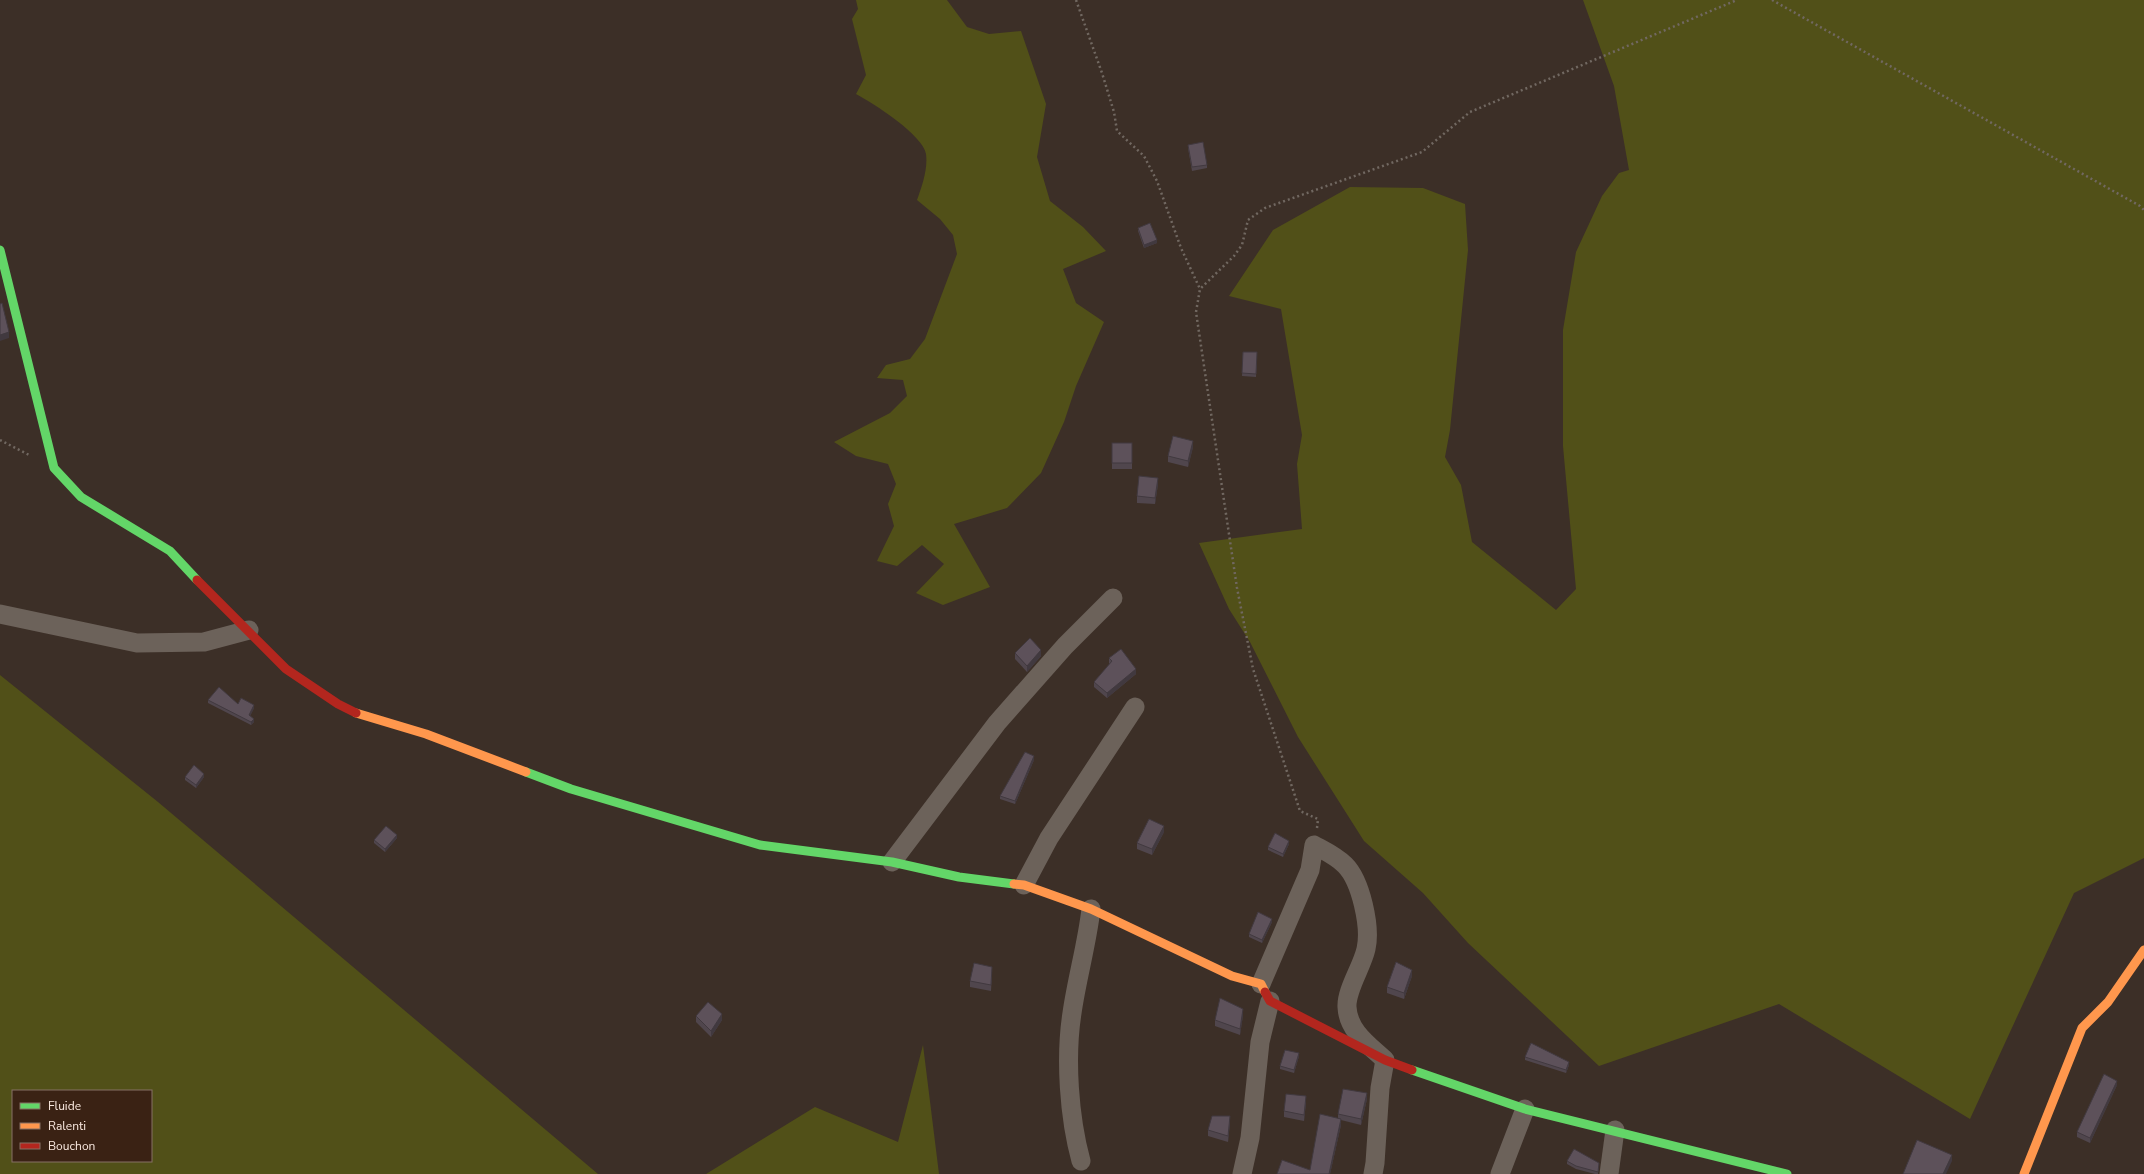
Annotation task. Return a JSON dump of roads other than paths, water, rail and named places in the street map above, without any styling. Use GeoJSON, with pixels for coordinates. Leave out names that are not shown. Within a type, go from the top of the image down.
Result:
{"type":"FeatureCollection","features":[{"type":"Feature","properties":{"kind":"street"},"geometry":{"type":"LineString","coordinates":[[0,250],[54,468],[81,497],[170,551],[220,605],[249,630],[286,669],[338,704],[359,714],[426,734],[571,789],[760,845],[892,862],[959,877],[1024,885],[1091,909],[1266,992],[1385,1060],[1525,1109],[1615,1130],[1743,1168],[1787,1174]]}},
{"type":"Feature","properties":{"kind":"street"},"geometry":{"type":"LineString","coordinates":[[892,862],[997,723],[1065,646],[1113,598]]}},
{"type":"Feature","properties":{"kind":"street"},"geometry":{"type":"LineString","coordinates":[[0,614],[137,643],[204,642],[249,630]]}},
{"type":"Feature","properties":{"kind":"street"},"geometry":{"type":"LineString","coordinates":[[1024,885],[1049,838],[1135,707]]}},
{"type":"Feature","properties":{"kind":"street"},"geometry":{"type":"LineString","coordinates":[[1242,1174],[1250,1138],[1266,992],[1310,870],[1314,846],[1334,856],[1346,865],[1358,890],[1364,909],[1366,948],[1348,997],[1347,1007],[1355,1033],[1385,1060]]}},
{"type":"Feature","properties":{"kind":"street"},"geometry":{"type":"LineString","coordinates":[[1081,1161],[1077,1146],[1069,1084],[1071,1022],[1079,972],[1088,939],[1091,909]]}},
{"type":"Feature","properties":{"kind":"street"},"geometry":{"type":"LineString","coordinates":[[2024,1174],[2070,1062],[2082,1028],[2108,1002],[2144,950]]}},
{"type":"Feature","properties":{"kind":"street"},"geometry":{"type":"LineString","coordinates":[[1373,1174],[1376,1163],[1380,1088],[1385,1060]]}},
{"type":"Feature","properties":{"kind":"street"},"geometry":{"type":"LineString","coordinates":[[1500,1174],[1525,1109]]}},
{"type":"Feature","properties":{"kind":"street"},"geometry":{"type":"LineString","coordinates":[[1609,1174],[1615,1130]]}}]}
